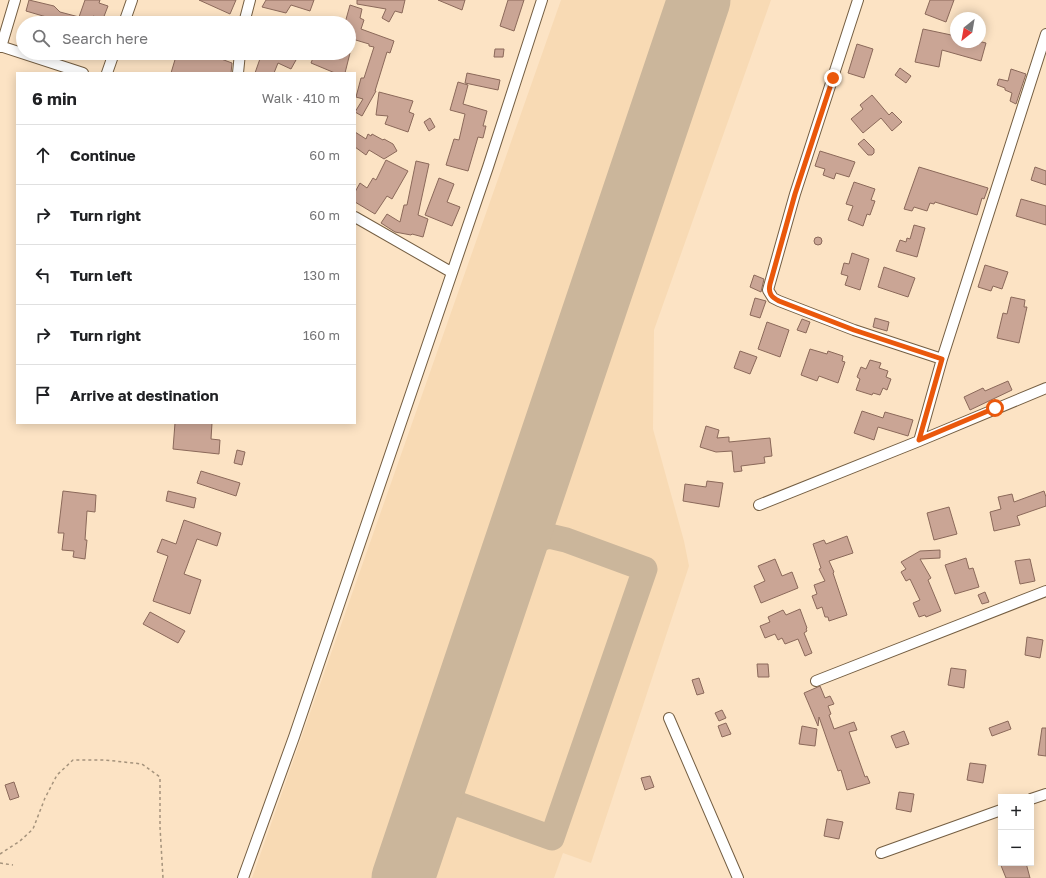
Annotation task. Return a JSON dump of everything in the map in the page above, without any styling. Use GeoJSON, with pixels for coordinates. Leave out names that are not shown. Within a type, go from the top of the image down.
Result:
{"type":"FeatureCollection","features":[{"type":"Feature","properties":{"kind":"street"},"geometry":{"type":"LineString","coordinates":[[15,0],[0,47],[16,52]]}},
{"type":"Feature","properties":{"kind":"street"},"geometry":{"type":"LineString","coordinates":[[126,16],[132,0]]}},
{"type":"Feature","properties":{"kind":"street"},"geometry":{"type":"LineString","coordinates":[[246,16],[250,0]]}},
{"type":"Feature","properties":{"kind":"street"},"geometry":{"type":"LineString","coordinates":[[243,878],[294,737],[488,167],[542,0]]}},
{"type":"Feature","properties":{"kind":"street"},"geometry":{"type":"LineString","coordinates":[[858,0],[795,194],[768,290],[773,298],[779,301],[854,330],[942,359]]}},
{"type":"Feature","properties":{"kind":"street"},"geometry":{"type":"LineString","coordinates":[[919,440],[942,359],[1046,34]]}},
{"type":"Feature","properties":{"kind":"street"},"geometry":{"type":"LineString","coordinates":[[42,60],[80,72]]}},
{"type":"Feature","properties":{"kind":"street"},"geometry":{"type":"LineString","coordinates":[[107,72],[112,60]]}},
{"type":"Feature","properties":{"kind":"street"},"geometry":{"type":"LineString","coordinates":[[238,72],[239,60]]}},
{"type":"Feature","properties":{"kind":"street"},"geometry":{"type":"LineString","coordinates":[[356,218],[451,272]]}},
{"type":"Feature","properties":{"kind":"street"},"geometry":{"type":"LineString","coordinates":[[759,505],[1046,388]]}},
{"type":"Feature","properties":{"kind":"street"},"geometry":{"type":"LineString","coordinates":[[816,681],[1046,591]]}},
{"type":"Feature","properties":{"kind":"street"},"geometry":{"type":"LineString","coordinates":[[669,718],[738,878]]}},
{"type":"Feature","properties":{"kind":"street"},"geometry":{"type":"LineString","coordinates":[[1034,798],[1046,794]]}},
{"type":"Feature","properties":{"kind":"street"},"geometry":{"type":"LineString","coordinates":[[881,853],[998,811]]}},
{"type":"Feature","properties":{"kind":"path"},"geometry":{"type":"LineString","coordinates":[[0,854],[20,841],[34,829],[44,798],[57,775],[73,760],[105,760],[142,764],[160,778],[160,827],[163,878]]}},
{"type":"Feature","properties":{"kind":"path"},"geometry":{"type":"LineString","coordinates":[[0,863],[13,865]]}},
{"type":"Feature","properties":{"kind":"shaded area"},"geometry":{"type":"Polygon","coordinates":[[[561,0],[771,0],[654,330],[653,429],[684,541],[689,566],[591,863],[563,853],[554,878],[252,878],[561,0]]]}},
{"type":"Feature","properties":{"kind":"building"},"geometry":{"type":"Polygon","coordinates":[[[29,0],[54,6],[60,12],[75,16],[43,16],[26,11],[29,0]]]}},
{"type":"Feature","properties":{"kind":"building"},"geometry":{"type":"Polygon","coordinates":[[[85,0],[100,0],[99,3],[108,6],[104,16],[79,16],[85,0]]]}},
{"type":"Feature","properties":{"kind":"building"},"geometry":{"type":"Polygon","coordinates":[[[199,0],[236,0],[230,14],[199,0]]]}},
{"type":"Feature","properties":{"kind":"building"},"geometry":{"type":"Polygon","coordinates":[[[266,0],[314,0],[310,11],[291,5],[286,13],[262,7],[266,0]]]}},
{"type":"Feature","properties":{"kind":"building"},"geometry":{"type":"Polygon","coordinates":[[[357,0],[405,0],[402,13],[395,11],[389,22],[382,18],[386,9],[357,4],[357,0]]]}},
{"type":"Feature","properties":{"kind":"building"},"geometry":{"type":"Polygon","coordinates":[[[438,0],[465,0],[462,10],[438,0]]]}},
{"type":"Feature","properties":{"kind":"building"},"geometry":{"type":"Polygon","coordinates":[[[508,0],[524,0],[514,31],[500,26],[508,0]]]}},
{"type":"Feature","properties":{"kind":"building"},"geometry":{"type":"Polygon","coordinates":[[[930,0],[954,0],[946,22],[925,14],[930,0]]]}},
{"type":"Feature","properties":{"kind":"building"},"geometry":{"type":"Polygon","coordinates":[[[350,5],[362,9],[360,18],[364,20],[361,29],[394,41],[390,53],[387,52],[376,91],[362,116],[356,113],[356,110],[363,99],[356,97],[361,78],[364,78],[374,47],[356,40],[356,16],[347,16],[350,5]]]}},
{"type":"Feature","properties":{"kind":"building"},"geometry":{"type":"Polygon","coordinates":[[[923,29],[950,35],[950,48],[985,48],[981,61],[942,50],[939,67],[915,62],[923,29]]]}},
{"type":"Feature","properties":{"kind":"building"},"geometry":{"type":"Polygon","coordinates":[[[857,44],[873,49],[864,78],[848,73],[857,44]]]}},
{"type":"Feature","properties":{"kind":"building"},"geometry":{"type":"Polygon","coordinates":[[[495,49],[504,49],[503,57],[494,57],[495,49]]]}},
{"type":"Feature","properties":{"kind":"building"},"geometry":{"type":"Polygon","coordinates":[[[175,60],[224,60],[232,63],[231,72],[171,72],[175,60]]]}},
{"type":"Feature","properties":{"kind":"building"},"geometry":{"type":"Polygon","coordinates":[[[260,60],[296,60],[291,69],[278,63],[274,72],[255,72],[260,60]]]}},
{"type":"Feature","properties":{"kind":"building"},"geometry":{"type":"Polygon","coordinates":[[[312,60],[348,60],[345,72],[333,72],[311,63],[312,60]]]}},
{"type":"Feature","properties":{"kind":"building"},"geometry":{"type":"Polygon","coordinates":[[[900,68],[911,76],[906,83],[895,75],[900,68]]]}},
{"type":"Feature","properties":{"kind":"building"},"geometry":{"type":"Polygon","coordinates":[[[1011,69],[1026,74],[1016,104],[1010,101],[1012,93],[997,85],[999,79],[1008,81],[1011,69]]]}},
{"type":"Feature","properties":{"kind":"building"},"geometry":{"type":"Polygon","coordinates":[[[467,73],[500,80],[498,90],[465,83],[467,73]]]}},
{"type":"Feature","properties":{"kind":"building"},"geometry":{"type":"Polygon","coordinates":[[[458,82],[468,85],[463,104],[487,111],[483,126],[486,126],[483,138],[478,137],[468,171],[446,165],[454,139],[459,140],[465,114],[450,110],[458,82]]]}},
{"type":"Feature","properties":{"kind":"building"},"geometry":{"type":"Polygon","coordinates":[[[379,92],[413,101],[409,112],[414,114],[408,132],[385,124],[388,116],[376,115],[379,92]]]}},
{"type":"Feature","properties":{"kind":"building"},"geometry":{"type":"Polygon","coordinates":[[[872,95],[889,115],[892,112],[902,122],[892,131],[881,118],[863,133],[851,119],[863,109],[860,105],[872,95]]]}},
{"type":"Feature","properties":{"kind":"building"},"geometry":{"type":"Polygon","coordinates":[[[430,118],[435,127],[429,131],[424,122],[430,118]]]}},
{"type":"Feature","properties":{"kind":"building"},"geometry":{"type":"Polygon","coordinates":[[[356,133],[366,139],[368,134],[371,136],[372,134],[383,140],[384,139],[393,144],[397,151],[384,159],[369,150],[366,155],[356,148],[356,133]]]}},
{"type":"Feature","properties":{"kind":"building"},"geometry":{"type":"Polygon","coordinates":[[[864,139],[874,149],[874,153],[872,155],[868,155],[858,144],[864,139]]]}},
{"type":"Feature","properties":{"kind":"building"},"geometry":{"type":"Polygon","coordinates":[[[820,151],[855,162],[849,177],[836,173],[834,179],[823,175],[825,169],[815,166],[820,151]]]}},
{"type":"Feature","properties":{"kind":"building"},"geometry":{"type":"Polygon","coordinates":[[[386,160],[408,171],[392,199],[387,196],[375,214],[356,203],[356,190],[360,183],[367,188],[373,178],[376,180],[386,160]]]}},
{"type":"Feature","properties":{"kind":"building"},"geometry":{"type":"Polygon","coordinates":[[[416,161],[429,164],[418,215],[428,219],[423,237],[395,232],[381,223],[387,214],[400,222],[404,205],[407,205],[416,161]]]}},
{"type":"Feature","properties":{"kind":"building"},"geometry":{"type":"Polygon","coordinates":[[[919,167],[988,188],[984,199],[982,198],[977,215],[935,202],[934,204],[930,203],[927,211],[914,207],[912,211],[904,209],[919,167]]]}},
{"type":"Feature","properties":{"kind":"building"},"geometry":{"type":"Polygon","coordinates":[[[1035,167],[1046,171],[1046,185],[1031,180],[1035,167]]]}},
{"type":"Feature","properties":{"kind":"building"},"geometry":{"type":"Polygon","coordinates":[[[439,178],[454,184],[447,202],[460,207],[452,226],[425,215],[439,178]]]}},
{"type":"Feature","properties":{"kind":"building"},"geometry":{"type":"Polygon","coordinates":[[[854,182],[875,189],[871,200],[875,201],[870,215],[867,214],[863,226],[848,220],[853,206],[846,204],[854,182]]]}},
{"type":"Feature","properties":{"kind":"building"},"geometry":{"type":"Polygon","coordinates":[[[1021,199],[1046,206],[1046,225],[1016,216],[1021,199]]]}},
{"type":"Feature","properties":{"kind":"building"},"geometry":{"type":"Polygon","coordinates":[[[914,225],[925,228],[917,257],[896,251],[900,240],[906,242],[907,238],[910,239],[914,225]]]}},
{"type":"Feature","properties":{"kind":"building"},"geometry":{"type":"Polygon","coordinates":[[[816,237],[820,237],[822,241],[820,245],[816,245],[814,243],[814,239],[816,237]]]}},
{"type":"Feature","properties":{"kind":"building"},"geometry":{"type":"Polygon","coordinates":[[[852,253],[869,259],[860,290],[845,285],[848,276],[841,274],[844,263],[849,264],[852,253]]]}},
{"type":"Feature","properties":{"kind":"building"},"geometry":{"type":"Polygon","coordinates":[[[985,265],[1008,272],[1002,289],[993,286],[991,291],[978,287],[985,265]]]}},
{"type":"Feature","properties":{"kind":"building"},"geometry":{"type":"Polygon","coordinates":[[[884,267],[915,278],[908,297],[878,287],[884,267]]]}},
{"type":"Feature","properties":{"kind":"building"},"geometry":{"type":"Polygon","coordinates":[[[754,275],[764,279],[761,292],[750,287],[754,275]]]}},
{"type":"Feature","properties":{"kind":"building"},"geometry":{"type":"Polygon","coordinates":[[[1011,297],[1025,300],[1024,307],[1027,307],[1019,343],[997,338],[1003,313],[1007,314],[1011,297]]]}},
{"type":"Feature","properties":{"kind":"building"},"geometry":{"type":"Polygon","coordinates":[[[755,298],[766,301],[760,318],[750,315],[755,298]]]}},
{"type":"Feature","properties":{"kind":"building"},"geometry":{"type":"Polygon","coordinates":[[[875,318],[889,322],[887,331],[873,327],[875,318]]]}},
{"type":"Feature","properties":{"kind":"building"},"geometry":{"type":"Polygon","coordinates":[[[802,319],[810,322],[806,333],[797,330],[802,319]]]}},
{"type":"Feature","properties":{"kind":"building"},"geometry":{"type":"Polygon","coordinates":[[[767,322],[789,330],[780,357],[758,349],[767,322]]]}},
{"type":"Feature","properties":{"kind":"building"},"geometry":{"type":"Polygon","coordinates":[[[810,349],[827,354],[828,351],[843,356],[842,361],[845,362],[838,383],[819,376],[817,381],[801,375],[810,349]]]}},
{"type":"Feature","properties":{"kind":"building"},"geometry":{"type":"Polygon","coordinates":[[[740,351],[757,357],[750,374],[734,368],[740,351]]]}},
{"type":"Feature","properties":{"kind":"building"},"geometry":{"type":"Polygon","coordinates":[[[870,360],[881,363],[879,368],[888,371],[886,377],[891,379],[887,390],[883,388],[880,395],[873,393],[872,395],[856,390],[860,379],[857,377],[861,367],[866,369],[870,360]]]}},
{"type":"Feature","properties":{"kind":"building"},"geometry":{"type":"Polygon","coordinates":[[[1008,381],[1012,390],[970,410],[964,397],[983,388],[985,391],[1008,381]]]}},
{"type":"Feature","properties":{"kind":"building"},"geometry":{"type":"Polygon","coordinates":[[[862,411],[883,418],[885,412],[913,420],[908,436],[878,427],[874,440],[854,433],[862,411]]]}},
{"type":"Feature","properties":{"kind":"building"},"geometry":{"type":"Polygon","coordinates":[[[175,424],[212,424],[211,439],[220,440],[219,454],[173,449],[175,424]]]}},
{"type":"Feature","properties":{"kind":"building"},"geometry":{"type":"Polygon","coordinates":[[[706,426],[719,430],[717,438],[729,437],[729,442],[770,438],[772,456],[764,457],[765,463],[741,466],[742,471],[734,472],[732,451],[716,452],[700,447],[706,426]]]}},
{"type":"Feature","properties":{"kind":"building"},"geometry":{"type":"Polygon","coordinates":[[[237,450],[245,452],[242,465],[234,463],[237,450]]]}},
{"type":"Feature","properties":{"kind":"building"},"geometry":{"type":"Polygon","coordinates":[[[201,471],[240,483],[236,496],[197,483],[201,471]]]}},
{"type":"Feature","properties":{"kind":"building"},"geometry":{"type":"Polygon","coordinates":[[[707,481],[723,483],[719,507],[683,501],[685,484],[706,487],[707,481]]]}},
{"type":"Feature","properties":{"kind":"building"},"geometry":{"type":"Polygon","coordinates":[[[63,491],[96,495],[95,512],[87,511],[85,540],[87,540],[85,559],[73,557],[74,551],[62,550],[64,533],[58,533],[63,491]]]}},
{"type":"Feature","properties":{"kind":"building"},"geometry":{"type":"Polygon","coordinates":[[[168,491],[196,498],[194,508],[166,501],[168,491]]]}},
{"type":"Feature","properties":{"kind":"building"},"geometry":{"type":"Polygon","coordinates":[[[1044,491],[1046,506],[1017,516],[1020,525],[994,531],[990,512],[1001,509],[998,497],[1012,494],[1014,502],[1044,491]]]}},
{"type":"Feature","properties":{"kind":"building"},"geometry":{"type":"Polygon","coordinates":[[[949,507],[957,534],[934,540],[927,513],[949,507]]]}},
{"type":"Feature","properties":{"kind":"building"},"geometry":{"type":"Polygon","coordinates":[[[184,520],[221,533],[217,546],[197,539],[184,574],[201,580],[190,614],[153,601],[168,556],[157,552],[162,539],[176,544],[184,520]]]}},
{"type":"Feature","properties":{"kind":"building"},"geometry":{"type":"Polygon","coordinates":[[[847,536],[853,553],[829,561],[834,572],[833,573],[847,615],[829,621],[828,617],[825,617],[822,607],[817,609],[812,596],[817,594],[814,585],[825,581],[819,569],[821,568],[813,544],[824,540],[826,544],[847,536]]]}},
{"type":"Feature","properties":{"kind":"building"},"geometry":{"type":"Polygon","coordinates":[[[940,550],[940,558],[920,559],[931,578],[928,580],[941,611],[926,617],[925,615],[919,617],[913,603],[920,600],[910,579],[906,581],[901,572],[906,569],[901,562],[920,551],[940,550]]]}},
{"type":"Feature","properties":{"kind":"building"},"geometry":{"type":"Polygon","coordinates":[[[966,558],[969,569],[973,568],[979,587],[955,594],[945,565],[966,558]]]}},
{"type":"Feature","properties":{"kind":"building"},"geometry":{"type":"Polygon","coordinates":[[[775,559],[782,576],[792,572],[798,588],[761,603],[754,586],[765,581],[758,566],[775,559]]]}},
{"type":"Feature","properties":{"kind":"building"},"geometry":{"type":"Polygon","coordinates":[[[1030,559],[1035,581],[1020,584],[1015,561],[1030,559]]]}},
{"type":"Feature","properties":{"kind":"building"},"geometry":{"type":"Polygon","coordinates":[[[985,592],[989,602],[982,604],[978,595],[985,592]]]}},
{"type":"Feature","properties":{"kind":"building"},"geometry":{"type":"Polygon","coordinates":[[[800,609],[807,628],[807,631],[804,633],[812,653],[805,656],[798,639],[785,644],[782,638],[778,640],[775,634],[765,638],[760,626],[770,622],[768,617],[783,610],[786,615],[800,609]]]}},
{"type":"Feature","properties":{"kind":"building"},"geometry":{"type":"Polygon","coordinates":[[[150,612],[185,631],[178,643],[143,624],[150,612]]]}},
{"type":"Feature","properties":{"kind":"building"},"geometry":{"type":"Polygon","coordinates":[[[1027,637],[1043,640],[1040,658],[1025,655],[1027,637]]]}},
{"type":"Feature","properties":{"kind":"building"},"geometry":{"type":"Polygon","coordinates":[[[757,664],[768,664],[769,677],[758,677],[757,664]]]}},
{"type":"Feature","properties":{"kind":"building"},"geometry":{"type":"Polygon","coordinates":[[[951,668],[966,670],[964,688],[948,685],[951,668]]]}},
{"type":"Feature","properties":{"kind":"building"},"geometry":{"type":"Polygon","coordinates":[[[699,678],[704,693],[697,695],[692,680],[699,678]]]}},
{"type":"Feature","properties":{"kind":"building"},"geometry":{"type":"Polygon","coordinates":[[[820,686],[825,698],[830,696],[834,704],[828,706],[831,714],[829,715],[834,729],[854,722],[857,730],[849,732],[865,777],[867,776],[870,783],[847,790],[841,770],[838,771],[819,717],[818,726],[804,693],[820,686]]]}},
{"type":"Feature","properties":{"kind":"building"},"geometry":{"type":"Polygon","coordinates":[[[722,710],[726,718],[719,721],[715,713],[722,710]]]}},
{"type":"Feature","properties":{"kind":"building"},"geometry":{"type":"Polygon","coordinates":[[[1008,721],[1011,729],[992,736],[989,728],[1008,721]]]}},
{"type":"Feature","properties":{"kind":"building"},"geometry":{"type":"Polygon","coordinates":[[[726,723],[731,734],[722,737],[718,726],[726,723]]]}},
{"type":"Feature","properties":{"kind":"building"},"geometry":{"type":"Polygon","coordinates":[[[802,726],[817,729],[815,746],[799,744],[802,726]]]}},
{"type":"Feature","properties":{"kind":"building"},"geometry":{"type":"Polygon","coordinates":[[[1042,728],[1046,728],[1046,756],[1038,755],[1042,728]]]}},
{"type":"Feature","properties":{"kind":"building"},"geometry":{"type":"Polygon","coordinates":[[[904,731],[909,744],[896,748],[891,736],[904,731]]]}},
{"type":"Feature","properties":{"kind":"building"},"geometry":{"type":"Polygon","coordinates":[[[970,763],[986,765],[983,783],[967,780],[970,763]]]}},
{"type":"Feature","properties":{"kind":"building"},"geometry":{"type":"Polygon","coordinates":[[[650,776],[654,787],[645,790],[641,778],[650,776]]]}},
{"type":"Feature","properties":{"kind":"building"},"geometry":{"type":"Polygon","coordinates":[[[14,782],[19,797],[10,800],[5,785],[14,782]]]}},
{"type":"Feature","properties":{"kind":"building"},"geometry":{"type":"Polygon","coordinates":[[[899,792],[914,794],[911,812],[896,809],[899,792]]]}},
{"type":"Feature","properties":{"kind":"building"},"geometry":{"type":"Polygon","coordinates":[[[827,819],[843,822],[839,839],[824,836],[827,819]]]}},
{"type":"Feature","properties":{"kind":"building"},"geometry":{"type":"Polygon","coordinates":[[[1001,866],[1027,866],[1030,878],[1006,878],[1001,866]]]}},
{"type":"Feature","properties":{"kind":"taxiway"},"geometry":{"type":"LineString","coordinates":[[438,813],[448,807],[458,804],[552,838],[645,569],[566,540],[549,536],[529,543]]}},
{"type":"Feature","properties":{"kind":"runway"},"geometry":{"type":"LineString","coordinates":[[403,878],[699,0]]}},
{"type":"Feature","properties":{"kind":"route"},"geometry":{"type":"LineString","coordinates":[[833,78],[795,194],[768,290],[773,298],[779,301],[854,330],[942,359],[919,440],[995,408]]}}]}
